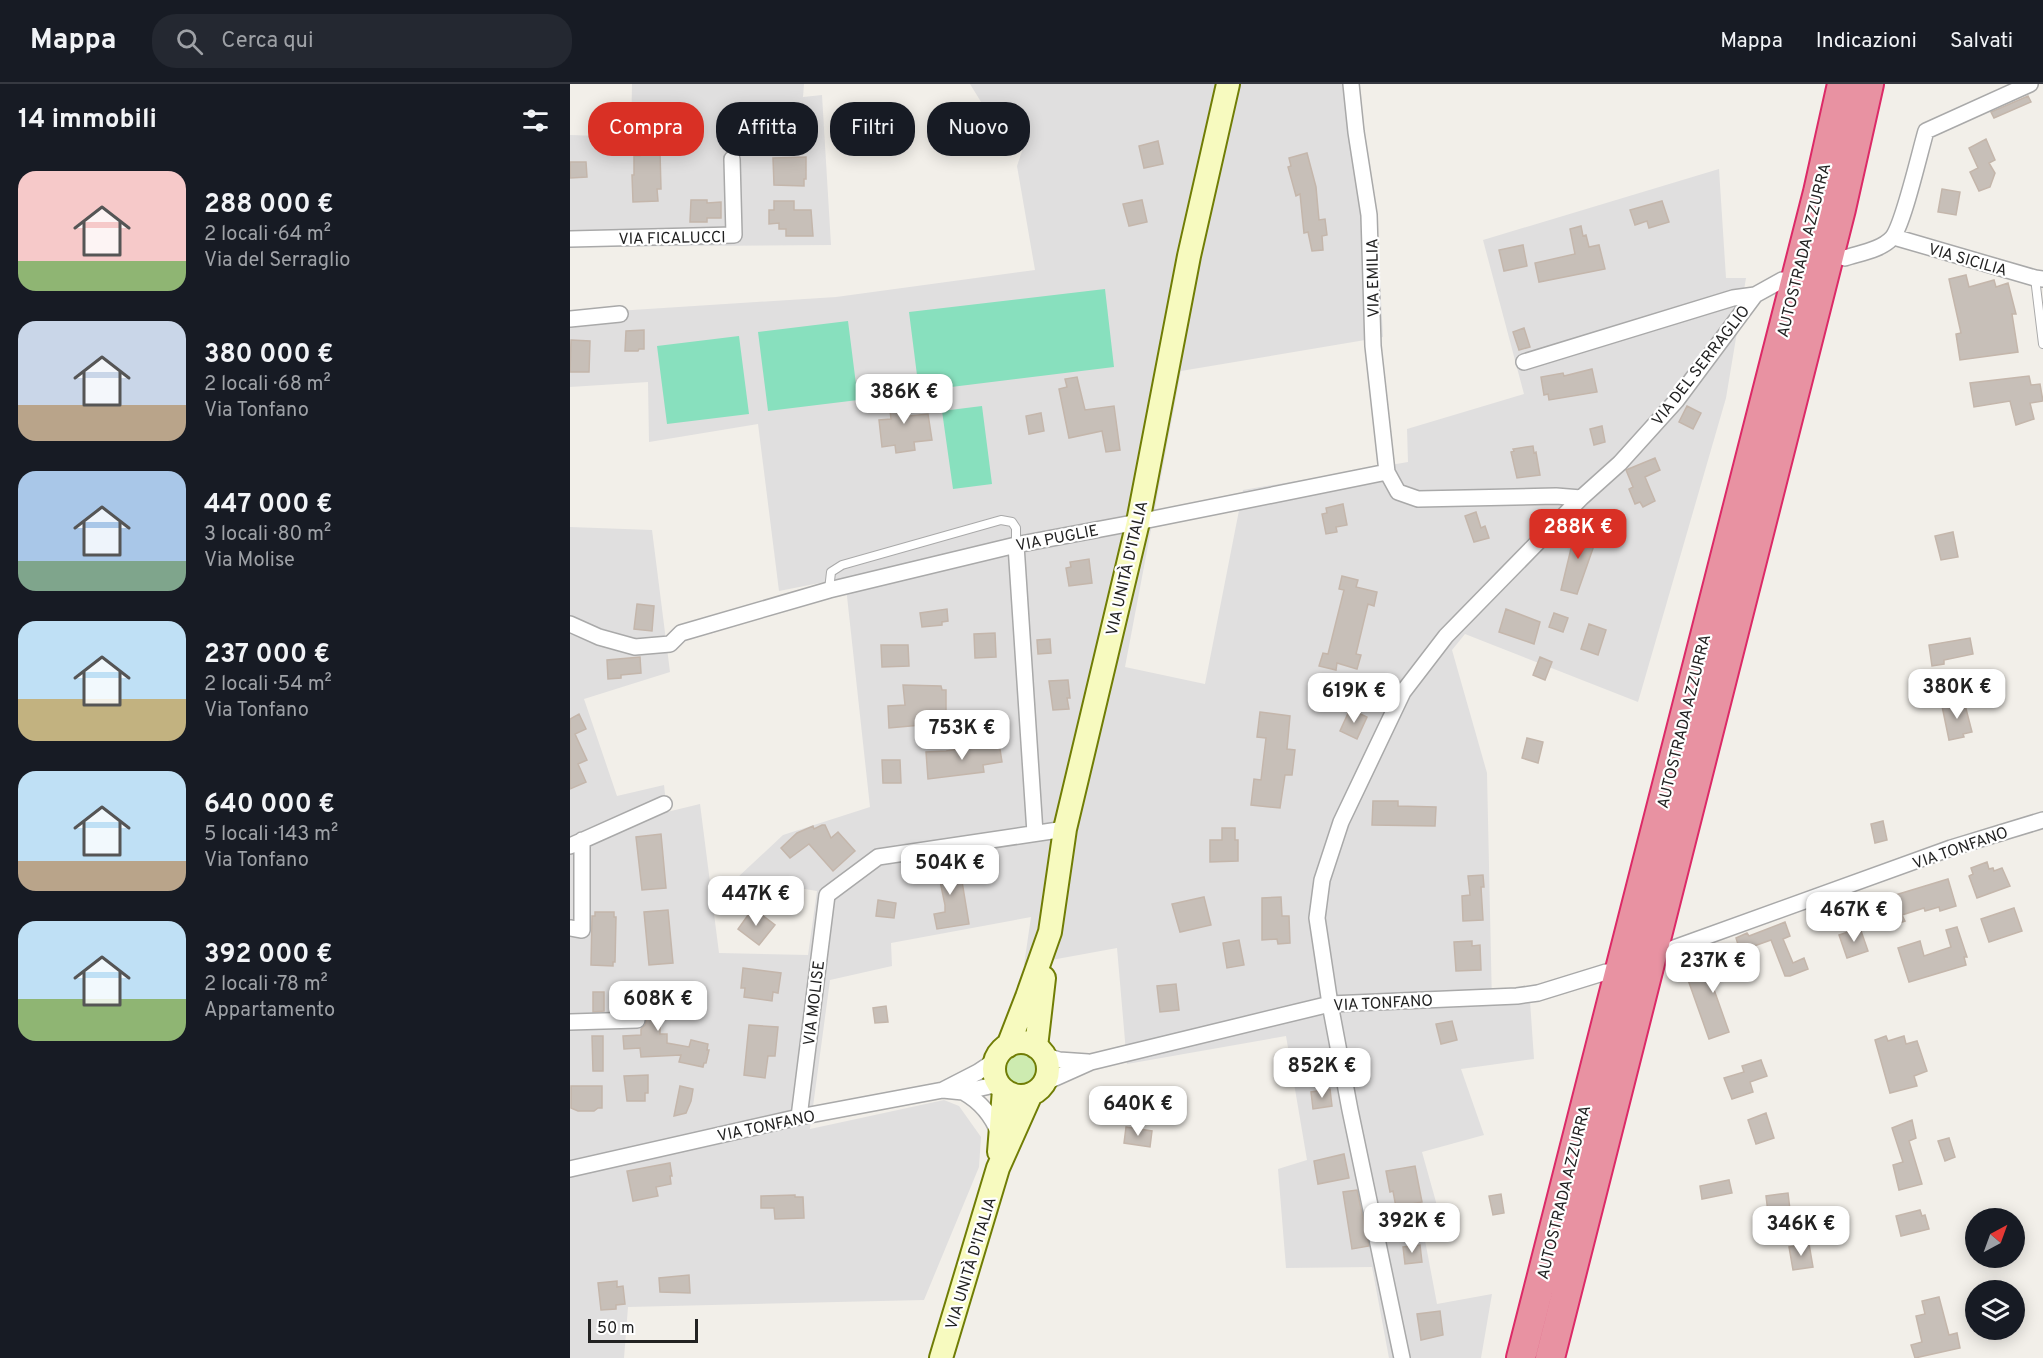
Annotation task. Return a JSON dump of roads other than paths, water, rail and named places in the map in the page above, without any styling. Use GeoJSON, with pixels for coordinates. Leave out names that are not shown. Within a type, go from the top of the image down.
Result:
{"type":"FeatureCollection","features":[{"type":"Feature","properties":{"kind":"highway","name":"AUTOSTRADA AZZURRA"},"geometry":{"type":"LineString","coordinates":[[1521,1358],[1818,192],[1842,84]]}},
{"type":"Feature","properties":{"kind":"highway","name":"AUTOSTRADA AZZURRA"},"geometry":{"type":"LineString","coordinates":[[1550,1358],[1841,208],[1869,84]]}},
{"type":"Feature","properties":{"kind":"main road","name":"VIA UNITÀ D'ITALIA"},"geometry":{"type":"LineString","coordinates":[[1002,1053],[1028,997],[1050,932],[1065,829],[1138,522],[1189,256],[1228,84]]}},
{"type":"Feature","properties":{"kind":"main road"},"geometry":{"type":"LineString","coordinates":[[998,1168],[1048,1066],[1040,1051],[1050,932]]}},
{"type":"Feature","properties":{"kind":"main road"},"geometry":{"type":"LineString","coordinates":[[998,1168],[1001,1087],[994,1072],[1002,1053],[1025,1043],[1040,1051]]}},
{"type":"Feature","properties":{"kind":"main road"},"geometry":{"type":"LineString","coordinates":[[1001,1087],[1017,1096],[1038,1088]]}},
{"type":"Feature","properties":{"kind":"main road","name":"VIA UNITÀ D'ITALIA"},"geometry":{"type":"LineString","coordinates":[[941,1358],[998,1168]]}},
{"type":"Feature","properties":{"kind":"street","name":"VIA EMILIA"},"geometry":{"type":"LineString","coordinates":[[1351,84],[1369,215],[1373,346],[1387,472]]}},
{"type":"Feature","properties":{"kind":"street"},"geometry":{"type":"LineString","coordinates":[[1845,258],[1877,248],[1894,237],[1926,131],[2030,84]]}},
{"type":"Feature","properties":{"kind":"street","name":"VIA FICALUCCI"},"geometry":{"type":"LineString","coordinates":[[570,239],[735,235],[732,159]]}},
{"type":"Feature","properties":{"kind":"street","name":"VIA SICILIA"},"geometry":{"type":"LineString","coordinates":[[1894,237],[2039,279]]}},
{"type":"Feature","properties":{"kind":"street","name":"VIA DEL SERRAGLIO"},"geometry":{"type":"LineString","coordinates":[[1524,362],[1733,298],[1755,295],[1782,280]]}},
{"type":"Feature","properties":{"kind":"street","name":"VIA DEL SERRAGLIO"},"geometry":{"type":"LineString","coordinates":[[1402,1358],[1350,1110],[1317,918],[1322,880],[1341,822],[1403,692],[1446,636],[1581,498],[1620,463],[1676,401],[1755,295]]}},
{"type":"Feature","properties":{"kind":"street"},"geometry":{"type":"LineString","coordinates":[[570,319],[620,314]]}},
{"type":"Feature","properties":{"kind":"street","name":"VIA PUGLIE"},"geometry":{"type":"LineString","coordinates":[[570,624],[599,637],[635,646],[670,644],[681,633],[829,590],[1016,545],[1387,472]]}},
{"type":"Feature","properties":{"kind":"street"},"geometry":{"type":"LineString","coordinates":[[1387,472],[1398,492],[1418,499],[1556,496],[1581,498]]}},
{"type":"Feature","properties":{"kind":"street"},"geometry":{"type":"LineString","coordinates":[[1016,545],[1035,833]]}},
{"type":"Feature","properties":{"kind":"street"},"geometry":{"type":"LineString","coordinates":[[570,928],[582,930],[576,897],[576,843],[664,804]]}},
{"type":"Feature","properties":{"kind":"street","name":"VIA TONFANO"},"geometry":{"type":"LineString","coordinates":[[1674,948],[1951,848],[2043,820]]}},
{"type":"Feature","properties":{"kind":"street","name":"VIA MOLISE"},"geometry":{"type":"LineString","coordinates":[[799,1117],[826,895],[878,857],[1065,829]]}},
{"type":"Feature","properties":{"kind":"street","name":"VIA TONFANO"},"geometry":{"type":"LineString","coordinates":[[1091,1062],[1330,1004],[1517,996],[1538,993],[1606,972]]}},
{"type":"Feature","properties":{"kind":"street"},"geometry":{"type":"LineString","coordinates":[[570,1022],[637,1020]]}},
{"type":"Feature","properties":{"kind":"street"},"geometry":{"type":"LineString","coordinates":[[1040,1051],[1072,1062],[1091,1062]]}},
{"type":"Feature","properties":{"kind":"street"},"geometry":{"type":"LineString","coordinates":[[943,1090],[978,1072],[1002,1053]]}},
{"type":"Feature","properties":{"kind":"street"},"geometry":{"type":"LineString","coordinates":[[1038,1088],[1091,1062]]}},
{"type":"Feature","properties":{"kind":"street","name":"VIA TONFANO"},"geometry":{"type":"LineString","coordinates":[[570,1169],[799,1117],[943,1090],[963,1092],[1001,1087]]}},
{"type":"Feature","properties":{"kind":"street"},"geometry":{"type":"LineString","coordinates":[[963,1092],[978,1101],[989,1113],[1000,1138]]}},
{"type":"Feature","properties":{"kind":"lane"},"geometry":{"type":"LineString","coordinates":[[2039,279],[2043,344]]}},
{"type":"Feature","properties":{"kind":"lane"},"geometry":{"type":"LineString","coordinates":[[829,590],[831,572],[842,565],[1001,520],[1012,522],[1016,528],[1016,545]]}}]}
